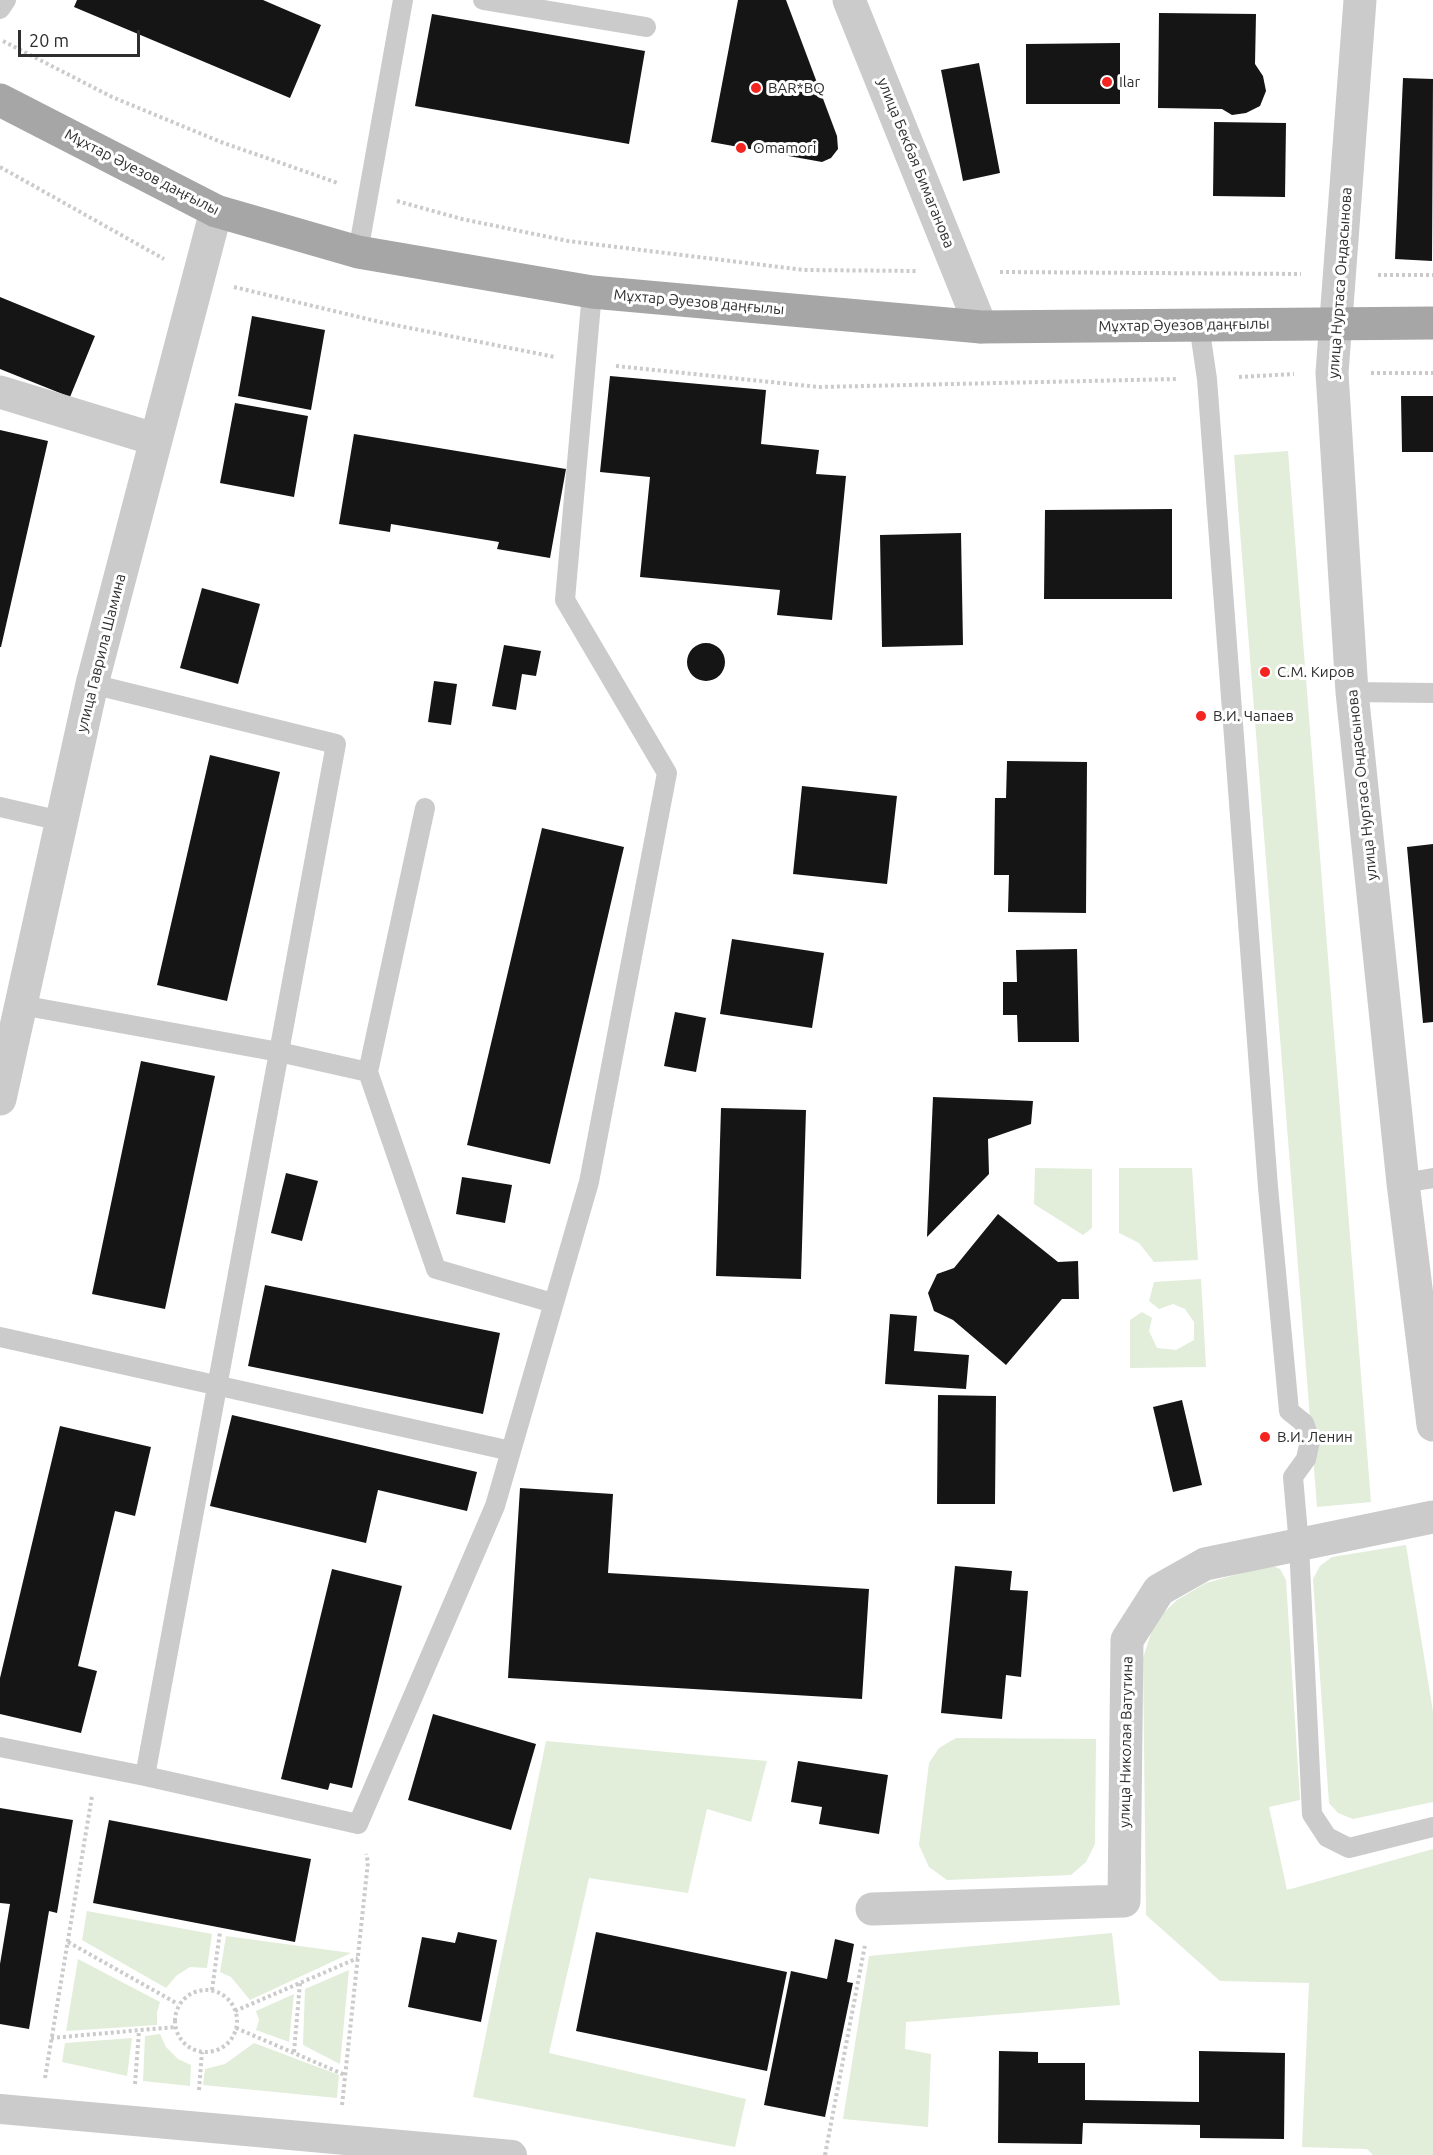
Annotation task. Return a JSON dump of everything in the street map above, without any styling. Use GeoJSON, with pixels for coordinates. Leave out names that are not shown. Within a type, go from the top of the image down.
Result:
{"type":"FeatureCollection","features":[{"type":"Feature","properties":{"kind":"main road","name":"Мұхтар Әуезов даңғылы"},"geometry":{"type":"LineString","coordinates":[[0,100],[216,211],[358,252],[591,292],[981,327],[1433,323]]}},
{"type":"Feature","properties":{"kind":"street","name":"улица Бекбая Бимаганова"},"geometry":{"type":"LineString","coordinates":[[849,0],[981,327]]}},
{"type":"Feature","properties":{"kind":"street","name":"улица Нуртаса Ондасынова"},"geometry":{"type":"LineString","coordinates":[[1360,0],[1332,373],[1352,692],[1418,1181],[1433,1425]]}},
{"type":"Feature","properties":{"kind":"street","name":"улица Гаврила Шамина"},"geometry":{"type":"LineString","coordinates":[[0,1099],[92,684],[154,439],[216,211]]}},
{"type":"Feature","properties":{"kind":"street"},"geometry":{"type":"LineString","coordinates":[[0,392],[154,439]]}},
{"type":"Feature","properties":{"kind":"street","name":"улица Николая Ватутина"},"geometry":{"type":"LineString","coordinates":[[872,1909],[1124,1901],[1127,1640],[1159,1590],[1205,1564],[1433,1517]]}},
{"type":"Feature","properties":{"kind":"street"},"geometry":{"type":"LineString","coordinates":[[0,2109],[512,2155]]}},
{"type":"Feature","properties":{"kind":"lane"},"geometry":{"type":"LineString","coordinates":[[0,9],[6,0]]}},
{"type":"Feature","properties":{"kind":"lane"},"geometry":{"type":"LineString","coordinates":[[358,252],[403,0]]}},
{"type":"Feature","properties":{"kind":"lane"},"geometry":{"type":"LineString","coordinates":[[483,0],[646,27]]}},
{"type":"Feature","properties":{"kind":"lane"},"geometry":{"type":"LineString","coordinates":[[0,1747],[97,1765],[358,1824],[495,1506],[589,1182],[667,773],[565,600],[591,292]]}},
{"type":"Feature","properties":{"kind":"lane"},"geometry":{"type":"LineString","coordinates":[[1199,325],[1207,379],[1268,1187],[1289,1411],[1304,1423],[1310,1441],[1306,1459],[1293,1477],[1299,1545],[1312,1814],[1327,1837],[1349,1848],[1433,1827]]}},
{"type":"Feature","properties":{"kind":"lane"},"geometry":{"type":"LineString","coordinates":[[92,684],[336,744],[145,1776]]}},
{"type":"Feature","properties":{"kind":"lane"},"geometry":{"type":"LineString","coordinates":[[1352,692],[1433,693]]}},
{"type":"Feature","properties":{"kind":"lane"},"geometry":{"type":"LineString","coordinates":[[0,807],[61,821]]}},
{"type":"Feature","properties":{"kind":"lane"},"geometry":{"type":"LineString","coordinates":[[425,808],[368,1072],[436,1269],[554,1303]]}},
{"type":"Feature","properties":{"kind":"lane"},"geometry":{"type":"LineString","coordinates":[[21,1005],[279,1052],[368,1072]]}},
{"type":"Feature","properties":{"kind":"lane"},"geometry":{"type":"LineString","coordinates":[[0,1337],[511,1451]]}},
{"type":"Feature","properties":{"kind":"path"},"geometry":{"type":"LineString","coordinates":[[0,39],[112,97],[221,142],[368,193],[462,219],[568,241],[804,270],[1433,275]]}},
{"type":"Feature","properties":{"kind":"path"},"geometry":{"type":"LineString","coordinates":[[39,2112],[97,1765]]}},
{"type":"Feature","properties":{"kind":"path"},"geometry":{"type":"LineString","coordinates":[[338,2139],[368,1862],[358,1824]]}},
{"type":"Feature","properties":{"kind":"path"},"geometry":{"type":"LineString","coordinates":[[825,2155],[872,1909]]}},
{"type":"Feature","properties":{"kind":"path"},"geometry":{"type":"LineString","coordinates":[[212,1990],[220,1932]]}},
{"type":"Feature","properties":{"kind":"path"},"geometry":{"type":"LineString","coordinates":[[68,1942],[178,2004]]}},
{"type":"Feature","properties":{"kind":"path"},"geometry":{"type":"LineString","coordinates":[[235,2011],[358,1958]]}},
{"type":"Feature","properties":{"kind":"path"},"geometry":{"type":"LineString","coordinates":[[294,2052],[300,1983]]}},
{"type":"Feature","properties":{"kind":"path"},"geometry":{"type":"LineString","coordinates":[[212,1990],[222,1995],[235,2011],[236,2028],[230,2040],[222,2048],[202,2052],[184,2044],[175,2027],[178,2004],[193,1993],[212,1990]]}},
{"type":"Feature","properties":{"kind":"path"},"geometry":{"type":"LineString","coordinates":[[51,2038],[175,2027]]}},
{"type":"Feature","properties":{"kind":"path"},"geometry":{"type":"LineString","coordinates":[[236,2028],[345,2075]]}},
{"type":"Feature","properties":{"kind":"path"},"geometry":{"type":"LineString","coordinates":[[132,2120],[139,2031]]}},
{"type":"Feature","properties":{"kind":"green space"},"geometry":{"type":"Polygon","coordinates":[[[1288,451],[1371,1502],[1317,1507],[1234,455],[1288,451]]]}},
{"type":"Feature","properties":{"kind":"green space"},"geometry":{"type":"Polygon","coordinates":[[[1035,1168],[1092,1169],[1092,1228],[1083,1235],[1034,1204],[1035,1168]]]}},
{"type":"Feature","properties":{"kind":"green space"},"geometry":{"type":"Polygon","coordinates":[[[1119,1168],[1192,1168],[1198,1260],[1154,1262],[1139,1243],[1119,1233],[1119,1168]]]}},
{"type":"Feature","properties":{"kind":"green space"},"geometry":{"type":"Polygon","coordinates":[[[1201,1279],[1206,1367],[1130,1368],[1130,1320],[1142,1312],[1152,1318],[1149,1331],[1157,1348],[1176,1350],[1194,1340],[1194,1322],[1185,1309],[1173,1304],[1159,1309],[1149,1301],[1154,1282],[1201,1279]]]}},
{"type":"Feature","properties":{"kind":"green space"},"geometry":{"type":"Polygon","coordinates":[[[1406,1545],[1433,1712],[1433,1802],[1353,1819],[1338,1813],[1329,1803],[1313,1579],[1320,1566],[1332,1557],[1406,1545]]]}},
{"type":"Feature","properties":{"kind":"green space"},"geometry":{"type":"Polygon","coordinates":[[[1271,1565],[1280,1569],[1286,1580],[1300,1800],[1269,1807],[1287,1890],[1433,1849],[1433,2155],[1373,2155],[1367,2149],[1302,2147],[1309,1983],[1220,1981],[1146,1915],[1143,1658],[1155,1621],[1177,1600],[1206,1583],[1271,1565]]]}},
{"type":"Feature","properties":{"kind":"green space"},"geometry":{"type":"Polygon","coordinates":[[[956,1738],[1096,1739],[1095,1844],[1086,1862],[1071,1875],[947,1880],[929,1867],[919,1845],[929,1763],[939,1748],[956,1738]]]}},
{"type":"Feature","properties":{"kind":"green space"},"geometry":{"type":"Polygon","coordinates":[[[546,1741],[767,1761],[751,1822],[707,1809],[688,1893],[589,1878],[549,2053],[746,2099],[735,2147],[473,2097],[546,1741]]]}},
{"type":"Feature","properties":{"kind":"green space"},"geometry":{"type":"Polygon","coordinates":[[[87,1911],[212,1934],[207,1968],[190,1967],[176,1976],[166,1988],[82,1940],[87,1911]]]}},
{"type":"Feature","properties":{"kind":"green space"},"geometry":{"type":"Polygon","coordinates":[[[1112,1933],[1120,2005],[906,2022],[905,2049],[931,2054],[928,2127],[843,2119],[869,1956],[1112,1933]]]}},
{"type":"Feature","properties":{"kind":"green space"},"geometry":{"type":"Polygon","coordinates":[[[226,1936],[351,1953],[250,2000],[231,1977],[220,1972],[226,1936]]]}},
{"type":"Feature","properties":{"kind":"green space"},"geometry":{"type":"Polygon","coordinates":[[[78,1959],[160,2002],[157,2025],[66,2031],[78,1959]]]}},
{"type":"Feature","properties":{"kind":"green space"},"geometry":{"type":"Polygon","coordinates":[[[349,1970],[340,2064],[303,2045],[305,1989],[349,1970]]]}},
{"type":"Feature","properties":{"kind":"green space"},"geometry":{"type":"Polygon","coordinates":[[[294,1994],[289,2042],[256,2030],[259,2020],[256,2011],[294,1994]]]}},
{"type":"Feature","properties":{"kind":"green space"},"geometry":{"type":"Polygon","coordinates":[[[160,2034],[166,2047],[178,2059],[191,2065],[190,2086],[143,2081],[145,2036],[160,2034]]]}},
{"type":"Feature","properties":{"kind":"green space"},"geometry":{"type":"Polygon","coordinates":[[[132,2038],[127,2076],[62,2062],[65,2043],[132,2038]]]}},
{"type":"Feature","properties":{"kind":"green space"},"geometry":{"type":"Polygon","coordinates":[[[254,2043],[339,2075],[337,2098],[203,2085],[205,2069],[225,2064],[254,2043]]]}},
{"type":"Feature","properties":{"kind":"building"},"geometry":{"type":"Polygon","coordinates":[[[77,0],[263,0],[321,25],[290,98],[74,7],[77,0]]]}},
{"type":"Feature","properties":{"kind":"building"},"geometry":{"type":"Polygon","coordinates":[[[738,0],[786,0],[837,136],[838,149],[831,158],[822,162],[711,142],[738,0]]]}},
{"type":"Feature","properties":{"kind":"building"},"geometry":{"type":"Polygon","coordinates":[[[1159,13],[1256,14],[1255,64],[1263,76],[1266,91],[1260,106],[1246,113],[1232,115],[1222,109],[1158,108],[1159,13]]]}},
{"type":"Feature","properties":{"kind":"building"},"geometry":{"type":"Polygon","coordinates":[[[432,14],[645,51],[629,144],[415,106],[432,14]]]}},
{"type":"Feature","properties":{"kind":"building"},"geometry":{"type":"Polygon","coordinates":[[[1120,43],[1120,104],[1026,104],[1026,44],[1120,43]]]}},
{"type":"Feature","properties":{"kind":"building"},"geometry":{"type":"Polygon","coordinates":[[[979,63],[1000,173],[963,181],[941,70],[979,63]]]}},
{"type":"Feature","properties":{"kind":"building"},"geometry":{"type":"Polygon","coordinates":[[[1403,78],[1433,79],[1432,261],[1395,259],[1403,78]]]}},
{"type":"Feature","properties":{"kind":"building"},"geometry":{"type":"Polygon","coordinates":[[[1214,122],[1286,123],[1285,197],[1213,196],[1214,122]]]}},
{"type":"Feature","properties":{"kind":"building"},"geometry":{"type":"Polygon","coordinates":[[[0,297],[95,336],[70,397],[0,369],[0,297]]]}},
{"type":"Feature","properties":{"kind":"building"},"geometry":{"type":"Polygon","coordinates":[[[252,316],[325,330],[311,410],[238,396],[252,316]]]}},
{"type":"Feature","properties":{"kind":"building"},"geometry":{"type":"Polygon","coordinates":[[[610,376],[766,390],[761,444],[819,450],[816,474],[846,476],[832,620],[777,615],[780,590],[640,577],[650,477],[600,472],[610,376]]]}},
{"type":"Feature","properties":{"kind":"building"},"geometry":{"type":"Polygon","coordinates":[[[1401,396],[1433,396],[1433,452],[1402,452],[1401,396]]]}},
{"type":"Feature","properties":{"kind":"building"},"geometry":{"type":"Polygon","coordinates":[[[235,403],[308,416],[294,497],[220,483],[235,403]]]}},
{"type":"Feature","properties":{"kind":"building"},"geometry":{"type":"Polygon","coordinates":[[[0,430],[48,441],[1,647],[0,647],[0,430]]]}},
{"type":"Feature","properties":{"kind":"building"},"geometry":{"type":"Polygon","coordinates":[[[354,434],[566,469],[550,558],[497,549],[499,542],[391,524],[390,532],[339,524],[354,434]]]}},
{"type":"Feature","properties":{"kind":"building"},"geometry":{"type":"Polygon","coordinates":[[[1172,509],[1172,599],[1044,599],[1045,510],[1172,509]]]}},
{"type":"Feature","properties":{"kind":"building"},"geometry":{"type":"Polygon","coordinates":[[[961,533],[963,645],[882,647],[880,535],[961,533]]]}},
{"type":"Feature","properties":{"kind":"building"},"geometry":{"type":"Polygon","coordinates":[[[202,588],[260,604],[238,684],[180,668],[202,588]]]}},
{"type":"Feature","properties":{"kind":"building"},"geometry":{"type":"Polygon","coordinates":[[[706,643],[720,648],[725,662],[720,676],[706,681],[692,676],[687,662],[692,648],[706,643]]]}},
{"type":"Feature","properties":{"kind":"building"},"geometry":{"type":"Polygon","coordinates":[[[504,645],[541,651],[536,676],[522,674],[516,710],[492,706],[504,645]]]}},
{"type":"Feature","properties":{"kind":"building"},"geometry":{"type":"Polygon","coordinates":[[[434,681],[457,684],[451,725],[428,722],[434,681]]]}},
{"type":"Feature","properties":{"kind":"building"},"geometry":{"type":"Polygon","coordinates":[[[210,755],[280,772],[227,1001],[157,985],[210,755]]]}},
{"type":"Feature","properties":{"kind":"building"},"geometry":{"type":"Polygon","coordinates":[[[1007,761],[1087,762],[1086,913],[1008,912],[1009,875],[994,875],[995,798],[1006,798],[1007,761]]]}},
{"type":"Feature","properties":{"kind":"building"},"geometry":{"type":"Polygon","coordinates":[[[802,786],[897,796],[887,884],[793,874],[802,786]]]}},
{"type":"Feature","properties":{"kind":"building"},"geometry":{"type":"Polygon","coordinates":[[[542,828],[624,847],[550,1164],[467,1145],[542,828]]]}},
{"type":"Feature","properties":{"kind":"building"},"geometry":{"type":"Polygon","coordinates":[[[1433,844],[1433,1022],[1423,1023],[1407,847],[1433,844]]]}},
{"type":"Feature","properties":{"kind":"building"},"geometry":{"type":"Polygon","coordinates":[[[732,939],[824,953],[812,1028],[720,1014],[732,939]]]}},
{"type":"Feature","properties":{"kind":"building"},"geometry":{"type":"Polygon","coordinates":[[[1077,949],[1079,1042],[1018,1042],[1017,1015],[1003,1015],[1003,982],[1017,982],[1016,950],[1077,949]]]}},
{"type":"Feature","properties":{"kind":"building"},"geometry":{"type":"Polygon","coordinates":[[[675,1012],[706,1018],[696,1072],[664,1066],[675,1012]]]}},
{"type":"Feature","properties":{"kind":"building"},"geometry":{"type":"Polygon","coordinates":[[[141,1061],[215,1076],[165,1309],[92,1294],[141,1061]]]}},
{"type":"Feature","properties":{"kind":"building"},"geometry":{"type":"Polygon","coordinates":[[[933,1097],[1033,1101],[1031,1124],[988,1139],[989,1174],[927,1237],[933,1097]]]}},
{"type":"Feature","properties":{"kind":"building"},"geometry":{"type":"Polygon","coordinates":[[[721,1108],[806,1110],[801,1279],[716,1276],[721,1108]]]}},
{"type":"Feature","properties":{"kind":"building"},"geometry":{"type":"Polygon","coordinates":[[[286,1173],[318,1181],[302,1241],[271,1233],[286,1173]]]}},
{"type":"Feature","properties":{"kind":"building"},"geometry":{"type":"Polygon","coordinates":[[[462,1177],[512,1185],[505,1223],[456,1214],[462,1177]]]}},
{"type":"Feature","properties":{"kind":"building"},"geometry":{"type":"Polygon","coordinates":[[[998,1214],[1058,1262],[1078,1261],[1079,1299],[1062,1299],[1006,1365],[953,1320],[934,1311],[928,1293],[937,1274],[954,1268],[998,1214]]]}},
{"type":"Feature","properties":{"kind":"building"},"geometry":{"type":"Polygon","coordinates":[[[265,1285],[500,1333],[483,1414],[248,1366],[265,1285]]]}},
{"type":"Feature","properties":{"kind":"building"},"geometry":{"type":"Polygon","coordinates":[[[890,1314],[917,1316],[914,1351],[969,1355],[966,1389],[885,1384],[890,1314]]]}},
{"type":"Feature","properties":{"kind":"building"},"geometry":{"type":"Polygon","coordinates":[[[938,1395],[996,1396],[995,1504],[937,1504],[938,1395]]]}},
{"type":"Feature","properties":{"kind":"building"},"geometry":{"type":"Polygon","coordinates":[[[1182,1400],[1202,1485],[1173,1492],[1153,1407],[1182,1400]]]}},
{"type":"Feature","properties":{"kind":"building"},"geometry":{"type":"Polygon","coordinates":[[[232,1415],[477,1472],[467,1511],[378,1490],[366,1543],[210,1506],[232,1415]]]}},
{"type":"Feature","properties":{"kind":"building"},"geometry":{"type":"Polygon","coordinates":[[[60,1426],[151,1447],[135,1516],[115,1511],[78,1666],[97,1671],[81,1733],[0,1714],[0,1678],[60,1426]]]}},
{"type":"Feature","properties":{"kind":"building"},"geometry":{"type":"Polygon","coordinates":[[[520,1488],[613,1494],[608,1573],[869,1589],[862,1699],[508,1678],[520,1488]]]}},
{"type":"Feature","properties":{"kind":"building"},"geometry":{"type":"Polygon","coordinates":[[[955,1566],[1012,1571],[1010,1590],[1028,1591],[1021,1677],[1006,1675],[1002,1719],[941,1713],[955,1566]]]}},
{"type":"Feature","properties":{"kind":"building"},"geometry":{"type":"Polygon","coordinates":[[[332,1569],[402,1586],[352,1788],[330,1783],[328,1790],[281,1779],[332,1569]]]}},
{"type":"Feature","properties":{"kind":"building"},"geometry":{"type":"Polygon","coordinates":[[[433,1714],[536,1744],[511,1830],[408,1800],[433,1714]]]}},
{"type":"Feature","properties":{"kind":"building"},"geometry":{"type":"Polygon","coordinates":[[[798,1761],[888,1775],[879,1834],[819,1824],[822,1807],[791,1802],[798,1761]]]}},
{"type":"Feature","properties":{"kind":"building"},"geometry":{"type":"Polygon","coordinates":[[[0,1808],[73,1820],[57,1913],[49,1911],[29,2029],[0,2024],[0,1964],[10,1904],[0,1903],[0,1808]]]}},
{"type":"Feature","properties":{"kind":"building"},"geometry":{"type":"Polygon","coordinates":[[[109,1820],[311,1859],[295,1942],[93,1903],[109,1820]]]}},
{"type":"Feature","properties":{"kind":"building"},"geometry":{"type":"Polygon","coordinates":[[[458,1932],[497,1940],[481,2022],[408,2007],[422,1937],[455,1943],[458,1932]]]}},
{"type":"Feature","properties":{"kind":"building"},"geometry":{"type":"Polygon","coordinates":[[[596,1932],[787,1972],[767,2071],[576,2031],[596,1932]]]}},
{"type":"Feature","properties":{"kind":"building"},"geometry":{"type":"Polygon","coordinates":[[[835,1939],[854,1944],[847,1982],[853,1983],[825,2117],[764,2105],[791,1971],[827,1979],[835,1939]]]}},
{"type":"Feature","properties":{"kind":"building"},"geometry":{"type":"Polygon","coordinates":[[[999,2051],[1038,2052],[1038,2063],[1085,2063],[1085,2100],[1199,2102],[1199,2051],[1285,2053],[1284,2139],[1200,2138],[1200,2125],[1083,2123],[1082,2144],[998,2143],[999,2051]]]}},
{"type":"Feature","properties":{"kind":"place","name":"Ilar"},"geometry":{"type":"Point","coordinates":[1107,82]}},
{"type":"Feature","properties":{"kind":"place","name":"BAR*BQ"},"geometry":{"type":"Point","coordinates":[756,88]}},
{"type":"Feature","properties":{"kind":"place","name":"Omamori"},"geometry":{"type":"Point","coordinates":[741,148]}},
{"type":"Feature","properties":{"kind":"place","name":"С.М. Киров"},"geometry":{"type":"Point","coordinates":[1265,672]}},
{"type":"Feature","properties":{"kind":"place","name":"В.И. Чапаев"},"geometry":{"type":"Point","coordinates":[1201,716]}},
{"type":"Feature","properties":{"kind":"place","name":"В.И. Ленин"},"geometry":{"type":"Point","coordinates":[1265,1437]}}]}
